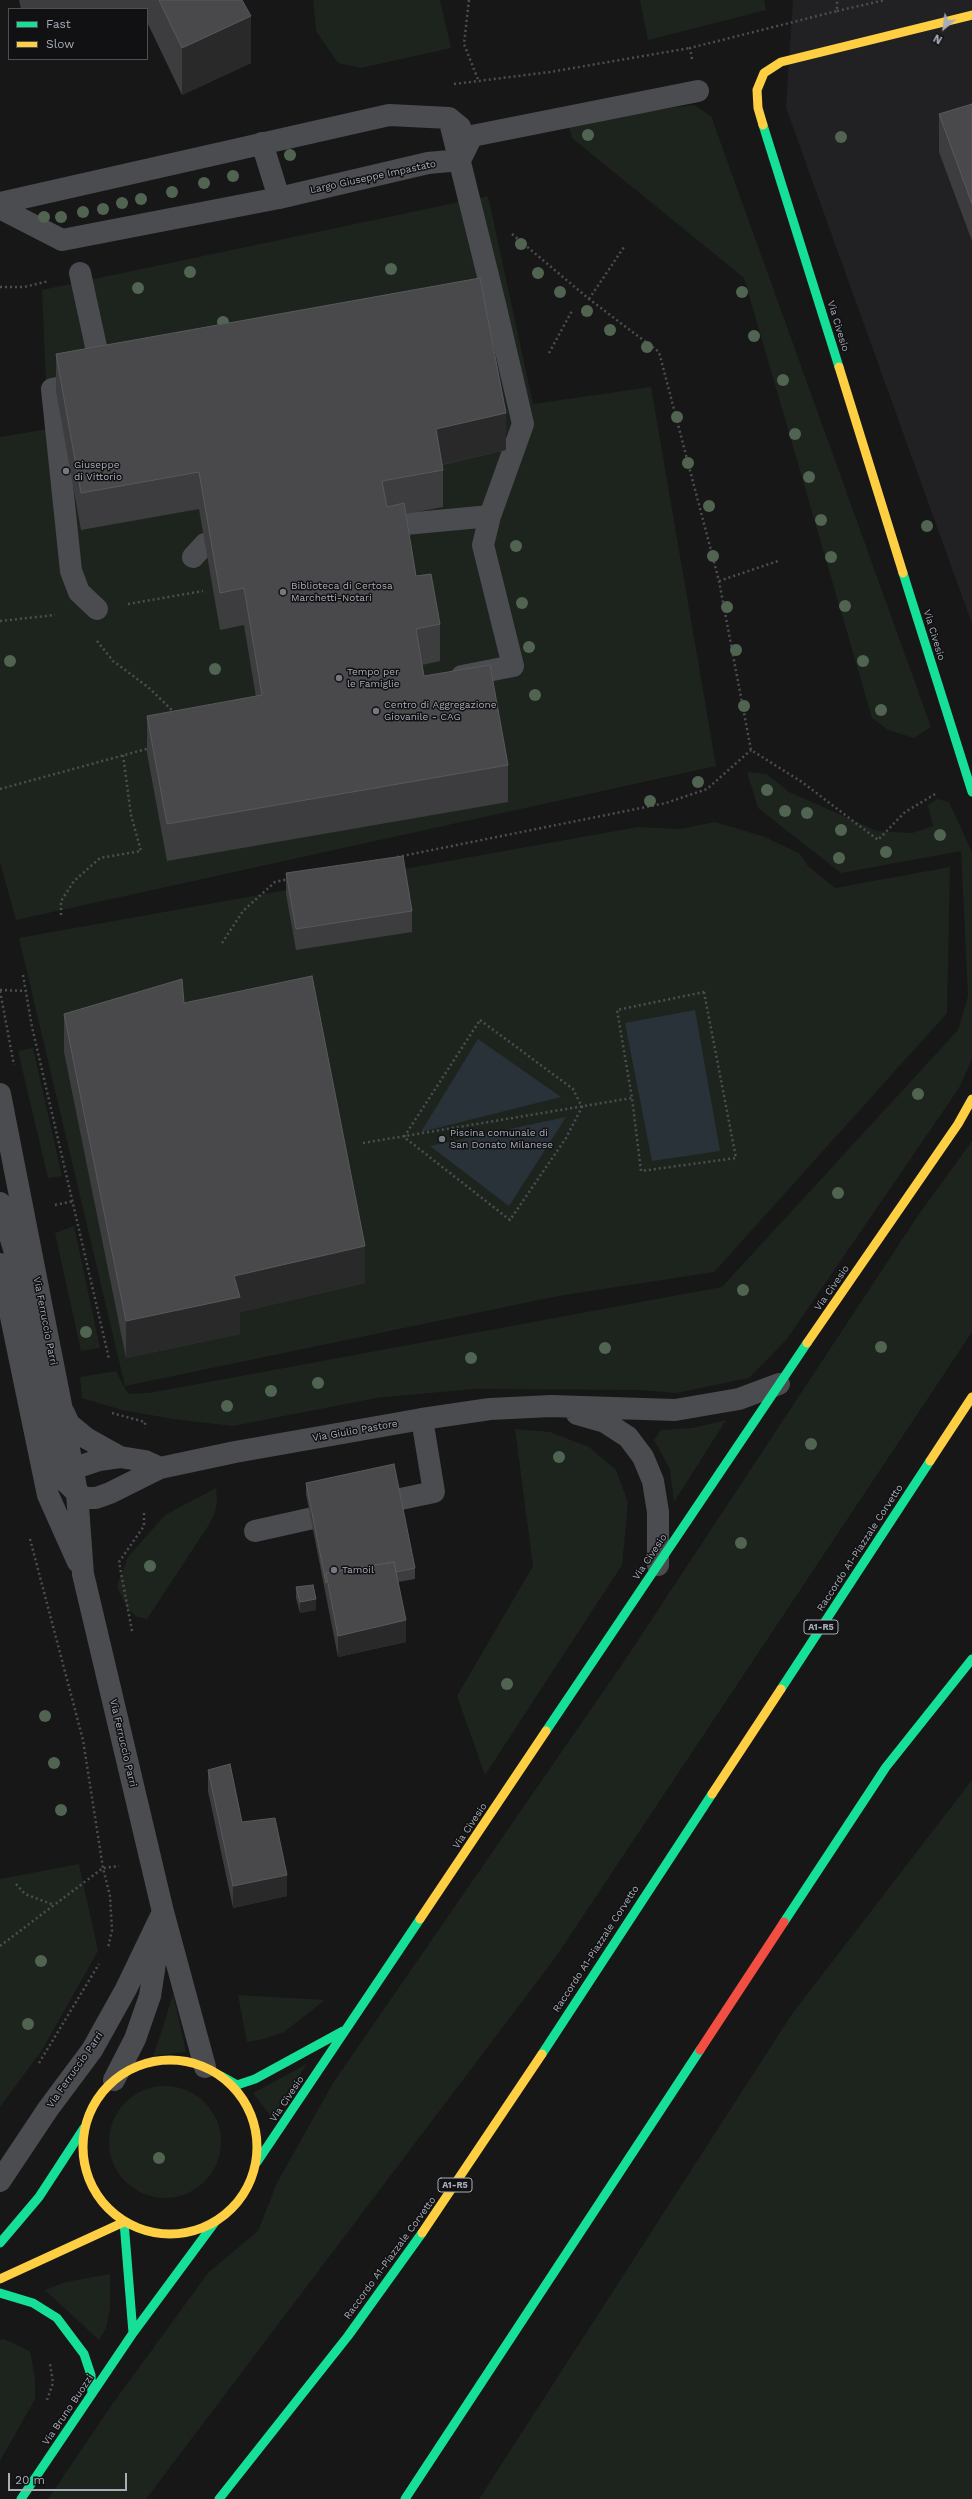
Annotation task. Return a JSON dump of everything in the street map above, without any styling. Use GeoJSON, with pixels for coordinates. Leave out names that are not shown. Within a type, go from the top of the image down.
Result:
{"type":"FeatureCollection","features":[{"type":"Feature","properties":{"kind":"main road","name":"Via Civesio"},"geometry":{"type":"LineString","coordinates":[[972,15],[781,62],[764,73],[757,90],[758,108],[972,792]]}},
{"type":"Feature","properties":{"kind":"main road","name":"Via Civesio"},"geometry":{"type":"LineString","coordinates":[[257,2162],[348,2029],[779,1384],[958,1124],[972,1099]]}},
{"type":"Feature","properties":{"kind":"main road","name":"Raccordo A1-Piazzale Corvetto"},"geometry":{"type":"LineString","coordinates":[[219,2499],[348,2336],[441,2207],[972,1397]]}},
{"type":"Feature","properties":{"kind":"main road"},"geometry":{"type":"LineString","coordinates":[[404,2499],[886,1767],[972,1659]]}},
{"type":"Feature","properties":{"kind":"main road","name":"Via Civesio"},"geometry":{"type":"LineString","coordinates":[[205,2067],[236,2085],[256,2079],[273,2071],[348,2029]]}},
{"type":"Feature","properties":{"kind":"main road","name":"Via Ferruccio Parri"},"geometry":{"type":"LineString","coordinates":[[0,2243],[39,2197],[84,2127],[100,2094],[114,2080],[132,2068],[149,2062],[166,2060],[185,2061],[205,2067],[227,2082],[240,2095],[250,2112],[257,2140],[257,2162],[244,2195],[230,2212],[199,2230],[169,2235],[154,2234],[124,2222],[108,2209],[92,2187],[84,2166],[82,2145],[84,2127]]}},
{"type":"Feature","properties":{"kind":"main road"},"geometry":{"type":"LineString","coordinates":[[0,2279],[124,2222],[133,2333]]}},
{"type":"Feature","properties":{"kind":"main road","name":"Via Bruno Buozzi"},"geometry":{"type":"LineString","coordinates":[[21,2499],[133,2333],[215,2222]]}},
{"type":"Feature","properties":{"kind":"main road"},"geometry":{"type":"LineString","coordinates":[[0,2294],[33,2303],[57,2318],[84,2354],[91,2375],[92,2394]]}},
{"type":"Feature","properties":{"kind":"street"},"geometry":{"type":"LineString","coordinates":[[0,204],[389,115],[449,118],[472,136],[698,91]]}},
{"type":"Feature","properties":{"kind":"street"},"geometry":{"type":"LineString","coordinates":[[441,680],[514,666],[483,544],[490,516],[523,424],[449,118]]}},
{"type":"Feature","properties":{"kind":"street"},"geometry":{"type":"LineString","coordinates":[[460,160],[472,136]]}},
{"type":"Feature","properties":{"kind":"street"},"geometry":{"type":"LineString","coordinates":[[262,143],[279,198]]}},
{"type":"Feature","properties":{"kind":"street","name":"Largo Giuseppe Impastato"},"geometry":{"type":"LineString","coordinates":[[0,208],[62,240],[279,198],[428,163],[460,160]]}},
{"type":"Feature","properties":{"kind":"street"},"geometry":{"type":"LineString","coordinates":[[80,273],[103,379],[52,389],[71,571],[79,592],[92,610]]}},
{"type":"Feature","properties":{"kind":"street"},"geometry":{"type":"LineString","coordinates":[[384,526],[490,516]]}},
{"type":"Feature","properties":{"kind":"street","name":"Via Ferruccio Parri"},"geometry":{"type":"LineString","coordinates":[[0,1094],[62,1410],[83,1574],[163,1912],[205,2067]]}},
{"type":"Feature","properties":{"kind":"street","name":"Via Ferruccio Parri"},"geometry":{"type":"LineString","coordinates":[[0,1148],[16,1174]]}},
{"type":"Feature","properties":{"kind":"street","name":"Via Ferruccio Parri"},"geometry":{"type":"LineString","coordinates":[[0,1203],[14,1249],[52,1446],[70,1480]]}},
{"type":"Feature","properties":{"kind":"street","name":"Via Ferruccio Parri"},"geometry":{"type":"LineString","coordinates":[[0,1264],[48,1495],[83,1574]]}},
{"type":"Feature","properties":{"kind":"street","name":"Via Giulio Pastore"},"geometry":{"type":"LineString","coordinates":[[70,1480],[86,1498],[96,1498],[160,1468],[235,1452],[422,1420],[490,1409],[551,1406],[675,1410],[739,1398],[779,1384]]}},
{"type":"Feature","properties":{"kind":"street","name":"Via Giulio Pastore"},"geometry":{"type":"LineString","coordinates":[[551,1406],[605,1422],[628,1437],[643,1457],[653,1481],[658,1512],[658,1565]]}},
{"type":"Feature","properties":{"kind":"street"},"geometry":{"type":"LineString","coordinates":[[62,1410],[69,1424],[86,1438],[120,1457]]}},
{"type":"Feature","properties":{"kind":"street"},"geometry":{"type":"LineString","coordinates":[[255,1531],[434,1492],[422,1420]]}},
{"type":"Feature","properties":{"kind":"street"},"geometry":{"type":"LineString","coordinates":[[48,1495],[99,1460],[120,1457],[145,1461],[160,1468]]}},
{"type":"Feature","properties":{"kind":"street","name":"Via Ferruccio Parri"},"geometry":{"type":"LineString","coordinates":[[114,2080],[135,2039],[150,1996],[163,1912]]}},
{"type":"Feature","properties":{"kind":"street","name":"Via Ferruccio Parri"},"geometry":{"type":"LineString","coordinates":[[0,2181],[48,2109],[92,2050],[126,1990],[163,1912]]}},
{"type":"Feature","properties":{"kind":"path"},"geometry":{"type":"LineString","coordinates":[[469,0],[464,44],[479,82]]}},
{"type":"Feature","properties":{"kind":"path"},"geometry":{"type":"LineString","coordinates":[[837,0],[837,11]]}},
{"type":"Feature","properties":{"kind":"path"},"geometry":{"type":"LineString","coordinates":[[698,91],[690,48],[885,0]]}},
{"type":"Feature","properties":{"kind":"path"},"geometry":{"type":"LineString","coordinates":[[511,233],[589,299],[659,352],[719,581],[751,750],[802,782],[878,840],[905,812],[940,791]]}},
{"type":"Feature","properties":{"kind":"path"},"geometry":{"type":"LineString","coordinates":[[589,299],[624,247]]}},
{"type":"Feature","properties":{"kind":"path"},"geometry":{"type":"LineString","coordinates":[[549,353],[573,309]]}},
{"type":"Feature","properties":{"kind":"path"},"geometry":{"type":"LineString","coordinates":[[719,581],[778,561]]}},
{"type":"Feature","properties":{"kind":"path"},"geometry":{"type":"LineString","coordinates":[[0,622],[92,610],[203,591]]}},
{"type":"Feature","properties":{"kind":"path"},"geometry":{"type":"LineString","coordinates":[[92,610],[97,643],[113,661],[148,687],[181,719]]}},
{"type":"Feature","properties":{"kind":"path"},"geometry":{"type":"LineString","coordinates":[[0,789],[152,748]]}},
{"type":"Feature","properties":{"kind":"path"},"geometry":{"type":"LineString","coordinates":[[392,858],[666,803],[707,790],[751,750]]}},
{"type":"Feature","properties":{"kind":"path"},"geometry":{"type":"LineString","coordinates":[[61,915],[61,901],[74,881],[100,858],[141,851],[131,815],[123,755]]}},
{"type":"Feature","properties":{"kind":"path"},"geometry":{"type":"LineString","coordinates":[[222,943],[243,911],[275,882],[291,878]]}},
{"type":"Feature","properties":{"kind":"path"},"geometry":{"type":"LineString","coordinates":[[23,975],[32,1027],[74,1201],[109,1359]]}},
{"type":"Feature","properties":{"kind":"path"},"geometry":{"type":"LineString","coordinates":[[0,990],[26,991]]}},
{"type":"Feature","properties":{"kind":"path"},"geometry":{"type":"LineString","coordinates":[[704,992],[736,1158],[642,1171],[632,1098],[617,1010],[704,992]]}},
{"type":"Feature","properties":{"kind":"path"},"geometry":{"type":"LineString","coordinates":[[404,1137],[480,1020],[573,1089],[582,1107]]}},
{"type":"Feature","properties":{"kind":"path"},"geometry":{"type":"LineString","coordinates":[[363,1143],[632,1098]]}},
{"type":"Feature","properties":{"kind":"path"},"geometry":{"type":"LineString","coordinates":[[404,1137],[510,1220],[566,1138],[582,1107]]}},
{"type":"Feature","properties":{"kind":"path"},"geometry":{"type":"LineString","coordinates":[[49,1206],[74,1201]]}},
{"type":"Feature","properties":{"kind":"path"},"geometry":{"type":"LineString","coordinates":[[28,1532],[83,1740],[103,1868],[110,1896],[112,1930],[104,1955]]}},
{"type":"Feature","properties":{"kind":"path"},"geometry":{"type":"LineString","coordinates":[[0,1946],[103,1868],[151,1860]]}},
{"type":"Feature","properties":{"kind":"path"},"geometry":{"type":"LineString","coordinates":[[16,1884],[25,1894],[54,1905]]}},
{"type":"Feature","properties":{"kind":"path"},"geometry":{"type":"LineString","coordinates":[[35,2069],[101,1961]]}},
{"type":"Feature","properties":{"kind":"path"},"geometry":{"type":"LineString","coordinates":[[47,2359],[53,2382]]}},
{"type":"Feature","properties":{"kind":"shaded area"},"geometry":{"type":"Polygon","coordinates":[[[313,0],[440,0],[451,48],[361,68],[338,63],[316,31],[313,0]]]}},
{"type":"Feature","properties":{"kind":"shaded area"},"geometry":{"type":"Polygon","coordinates":[[[640,0],[764,0],[766,10],[648,40],[640,0]]]}},
{"type":"Feature","properties":{"kind":"shaded area"},"geometry":{"type":"Polygon","coordinates":[[[793,0],[972,0],[972,624],[786,108],[793,0]]]}},
{"type":"Feature","properties":{"kind":"shaded area"},"geometry":{"type":"Polygon","coordinates":[[[694,105],[711,116],[931,727],[914,738],[888,730],[872,718],[744,278],[572,138],[568,122],[694,105]]]}},
{"type":"Feature","properties":{"kind":"shaded area"},"geometry":{"type":"Polygon","coordinates":[[[488,196],[533,404],[651,387],[716,766],[16,920],[0,862],[0,437],[48,429],[42,290],[488,196]]]}},
{"type":"Feature","properties":{"kind":"shaded area"},"geometry":{"type":"Polygon","coordinates":[[[747,772],[767,774],[789,792],[877,831],[912,833],[933,826],[928,805],[937,799],[949,802],[972,852],[972,1059],[959,1088],[787,1339],[749,1378],[676,1393],[641,1390],[473,1389],[376,1398],[233,1426],[173,1419],[122,1410],[82,1398],[80,1377],[116,1371],[128,1394],[149,1393],[722,1287],[958,1030],[968,996],[961,851],[841,873],[758,808],[747,772]]]}},
{"type":"Feature","properties":{"kind":"shaded area","name":"Piscina comunale di San Donato Milanese"},"geometry":{"type":"Polygon","coordinates":[[[715,822],[765,837],[800,854],[808,866],[835,888],[950,867],[947,1013],[714,1272],[558,1296],[125,1386],[19,938],[638,827],[680,829],[715,822]]]}},
{"type":"Feature","properties":{"kind":"shaded area"},"geometry":{"type":"Polygon","coordinates":[[[695,1010],[720,1151],[652,1161],[625,1023],[695,1010]]]}},
{"type":"Feature","properties":{"kind":"shaded area"},"geometry":{"type":"Polygon","coordinates":[[[478,1039],[561,1097],[421,1132],[478,1039]]]}},
{"type":"Feature","properties":{"kind":"shaded area"},"geometry":{"type":"Polygon","coordinates":[[[33,1048],[62,1176],[48,1178],[18,1051],[33,1048]]]}},
{"type":"Feature","properties":{"kind":"shaded area"},"geometry":{"type":"Polygon","coordinates":[[[566,1117],[509,1206],[430,1146],[566,1117]]]}},
{"type":"Feature","properties":{"kind":"shaded area"},"geometry":{"type":"Polygon","coordinates":[[[972,1141],[972,1332],[555,1958],[146,2499],[48,2499],[111,2406],[208,2273],[258,2231],[277,2183],[333,2083],[627,1657],[917,1217],[972,1141]]]}},
{"type":"Feature","properties":{"kind":"shaded area"},"geometry":{"type":"Polygon","coordinates":[[[74,1226],[100,1348],[81,1351],[55,1233],[74,1226]]]}},
{"type":"Feature","properties":{"kind":"shaded area"},"geometry":{"type":"Polygon","coordinates":[[[726,1420],[674,1502],[670,1469],[654,1440],[661,1430],[693,1428],[726,1420]]]}},
{"type":"Feature","properties":{"kind":"shaded area"},"geometry":{"type":"Polygon","coordinates":[[[515,1429],[550,1432],[589,1447],[616,1470],[628,1502],[622,1565],[485,1775],[457,1696],[533,1566],[515,1429]]]}},
{"type":"Feature","properties":{"kind":"shaded area"},"geometry":{"type":"Polygon","coordinates":[[[216,1488],[217,1500],[215,1512],[208,1526],[147,1619],[137,1617],[127,1608],[117,1586],[128,1557],[165,1515],[216,1488]]]}},
{"type":"Feature","properties":{"kind":"shaded area"},"geometry":{"type":"Polygon","coordinates":[[[972,1780],[972,2499],[479,2499],[792,2014],[972,1780]]]}},
{"type":"Feature","properties":{"kind":"shaded area"},"geometry":{"type":"Polygon","coordinates":[[[79,1864],[98,1951],[42,2050],[0,2107],[0,1879],[79,1864]]]}},
{"type":"Feature","properties":{"kind":"shaded area"},"geometry":{"type":"Polygon","coordinates":[[[173,1994],[186,2052],[153,2056],[163,2027],[173,1994]]]}},
{"type":"Feature","properties":{"kind":"shaded area"},"geometry":{"type":"Polygon","coordinates":[[[238,1995],[325,2000],[284,2032],[264,2039],[247,2042],[238,1995]]]}},
{"type":"Feature","properties":{"kind":"shaded area"},"geometry":{"type":"Polygon","coordinates":[[[307,2064],[285,2097],[272,2118],[253,2093],[307,2064]]]}},
{"type":"Feature","properties":{"kind":"shaded area"},"geometry":{"type":"Polygon","coordinates":[[[165,2086],[186,2090],[205,2102],[217,2121],[221,2142],[217,2163],[205,2182],[186,2194],[165,2198],[144,2194],[125,2182],[113,2163],[109,2142],[113,2121],[125,2102],[144,2090],[165,2086]]]}},
{"type":"Feature","properties":{"kind":"shaded area"},"geometry":{"type":"Polygon","coordinates":[[[110,2274],[110,2309],[106,2328],[99,2340],[45,2290],[66,2282],[110,2274]]]}},
{"type":"Feature","properties":{"kind":"shaded area"},"geometry":{"type":"Polygon","coordinates":[[[4,2339],[30,2351],[35,2379],[35,2399],[0,2461],[0,2340],[4,2339]]]}},
{"type":"Feature","properties":{"kind":"building"},"geometry":{"type":"Polygon","coordinates":[[[159,0],[242,0],[251,16],[182,48],[159,0]]]}},
{"type":"Feature","properties":{"kind":"building"},"geometry":{"type":"Polygon","coordinates":[[[972,104],[972,204],[939,114],[972,104]]]}},
{"type":"Feature","properties":{"kind":"building"},"geometry":{"type":"Polygon","coordinates":[[[480,278],[506,413],[436,429],[443,470],[382,481],[387,507],[404,503],[416,576],[431,574],[440,624],[416,629],[424,676],[490,665],[508,765],[167,824],[147,716],[262,695],[244,588],[220,593],[199,472],[81,493],[56,354],[480,278]]]}},
{"type":"Feature","properties":{"kind":"building"},"geometry":{"type":"Polygon","coordinates":[[[403,856],[412,911],[296,929],[286,873],[403,856]]]}},
{"type":"Feature","properties":{"kind":"building"},"geometry":{"type":"Polygon","coordinates":[[[312,976],[365,1246],[234,1276],[240,1297],[126,1321],[64,1014],[182,979],[184,1003],[312,976]]]}},
{"type":"Feature","properties":{"kind":"building"},"geometry":{"type":"Polygon","coordinates":[[[394,1464],[415,1568],[396,1572],[394,1562],[326,1573],[326,1583],[306,1483],[394,1464]]]}},
{"type":"Feature","properties":{"kind":"building"},"geometry":{"type":"Polygon","coordinates":[[[394,1562],[406,1620],[338,1636],[326,1573],[394,1562]]]}},
{"type":"Feature","properties":{"kind":"building"},"geometry":{"type":"Polygon","coordinates":[[[313,1585],[316,1599],[300,1602],[296,1587],[313,1585]]]}},
{"type":"Feature","properties":{"kind":"building"},"geometry":{"type":"Polygon","coordinates":[[[230,1764],[242,1822],[275,1818],[287,1875],[233,1886],[208,1770],[230,1764]]]}},
{"type":"Feature","properties":{"kind":"traffic: fast"},"geometry":{"type":"LineString","coordinates":[[763,125],[839,367]]}},
{"type":"Feature","properties":{"kind":"traffic: fast"},"geometry":{"type":"LineString","coordinates":[[903,573],[972,792]]}},
{"type":"Feature","properties":{"kind":"traffic: fast"},"geometry":{"type":"LineString","coordinates":[[546,1731],[807,1343]]}},
{"type":"Feature","properties":{"kind":"traffic: fast"},"geometry":{"type":"LineString","coordinates":[[781,1689],[930,1461]]}},
{"type":"Feature","properties":{"kind":"traffic: fast"},"geometry":{"type":"LineString","coordinates":[[784,1922],[886,1767],[972,1659]]}},
{"type":"Feature","properties":{"kind":"traffic: fast"},"geometry":{"type":"LineString","coordinates":[[542,2054],[712,1794]]}},
{"type":"Feature","properties":{"kind":"traffic: fast"},"geometry":{"type":"LineString","coordinates":[[257,2162],[420,1919]]}},
{"type":"Feature","properties":{"kind":"traffic: fast"},"geometry":{"type":"LineString","coordinates":[[221,2076],[237,2085],[255,2079],[343,2031]]}},
{"type":"Feature","properties":{"kind":"traffic: fast"},"geometry":{"type":"LineString","coordinates":[[405,2499],[700,2050]]}},
{"type":"Feature","properties":{"kind":"traffic: fast"},"geometry":{"type":"LineString","coordinates":[[0,2243],[39,2197],[84,2128]]}},
{"type":"Feature","properties":{"kind":"traffic: fast"},"geometry":{"type":"LineString","coordinates":[[124,2222],[133,2333]]}},
{"type":"Feature","properties":{"kind":"traffic: fast"},"geometry":{"type":"LineString","coordinates":[[21,2499],[133,2333],[215,2222]]}},
{"type":"Feature","properties":{"kind":"traffic: fast"},"geometry":{"type":"LineString","coordinates":[[219,2499],[348,2336],[422,2233]]}},
{"type":"Feature","properties":{"kind":"traffic: fast"},"geometry":{"type":"LineString","coordinates":[[0,2293],[33,2303],[57,2318],[84,2354],[91,2375],[92,2394]]}},
{"type":"Feature","properties":{"kind":"traffic: slow"},"geometry":{"type":"LineString","coordinates":[[763,125],[758,108],[757,90],[764,73],[781,62],[972,15]]}},
{"type":"Feature","properties":{"kind":"traffic: slow"},"geometry":{"type":"LineString","coordinates":[[839,367],[903,573]]}},
{"type":"Feature","properties":{"kind":"traffic: slow"},"geometry":{"type":"LineString","coordinates":[[807,1343],[958,1124],[972,1099]]}},
{"type":"Feature","properties":{"kind":"traffic: slow"},"geometry":{"type":"LineString","coordinates":[[930,1461],[972,1397]]}},
{"type":"Feature","properties":{"kind":"traffic: slow"},"geometry":{"type":"LineString","coordinates":[[712,1794],[781,1689]]}},
{"type":"Feature","properties":{"kind":"traffic: slow"},"geometry":{"type":"LineString","coordinates":[[420,1919],[546,1731]]}},
{"type":"Feature","properties":{"kind":"traffic: slow"},"geometry":{"type":"LineString","coordinates":[[422,2233],[542,2054]]}},
{"type":"Feature","properties":{"kind":"traffic: slow"},"geometry":{"type":"LineString","coordinates":[[179,2060],[203,2066],[219,2074],[232,2085],[243,2098],[251,2114],[256,2130],[257,2147],[256,2164],[251,2180],[243,2196],[232,2209],[219,2220],[195,2231],[179,2234],[161,2234],[145,2231],[121,2220],[108,2209],[97,2196],[89,2180],[84,2164],[83,2138],[86,2122],[97,2098],[108,2085],[121,2074],[137,2066],[153,2061],[179,2060]]}},
{"type":"Feature","properties":{"kind":"traffic: slow"},"geometry":{"type":"LineString","coordinates":[[0,2279],[124,2222]]}},
{"type":"Feature","properties":{"kind":"traffic: jam"},"geometry":{"type":"LineString","coordinates":[[700,2050],[784,1922]]}},
{"type":"Feature","properties":{"kind":"place","name":"Giuseppe di Vittorio"},"geometry":{"type":"Point","coordinates":[66,471]}},
{"type":"Feature","properties":{"kind":"place","name":"Biblioteca di Certosa Marchetti-Notari"},"geometry":{"type":"Point","coordinates":[283,592]}},
{"type":"Feature","properties":{"kind":"place","name":"Tempo per le Famiglie"},"geometry":{"type":"Point","coordinates":[339,678]}},
{"type":"Feature","properties":{"kind":"place","name":"Centro di Aggregazione Giovanile - CAG"},"geometry":{"type":"Point","coordinates":[376,711]}},
{"type":"Feature","properties":{"kind":"place","name":"Piscina comunale di San Donato Milanese"},"geometry":{"type":"Point","coordinates":[442,1139]}},
{"type":"Feature","properties":{"kind":"place","name":"Tamoil"},"geometry":{"type":"Point","coordinates":[334,1570]}}]}
